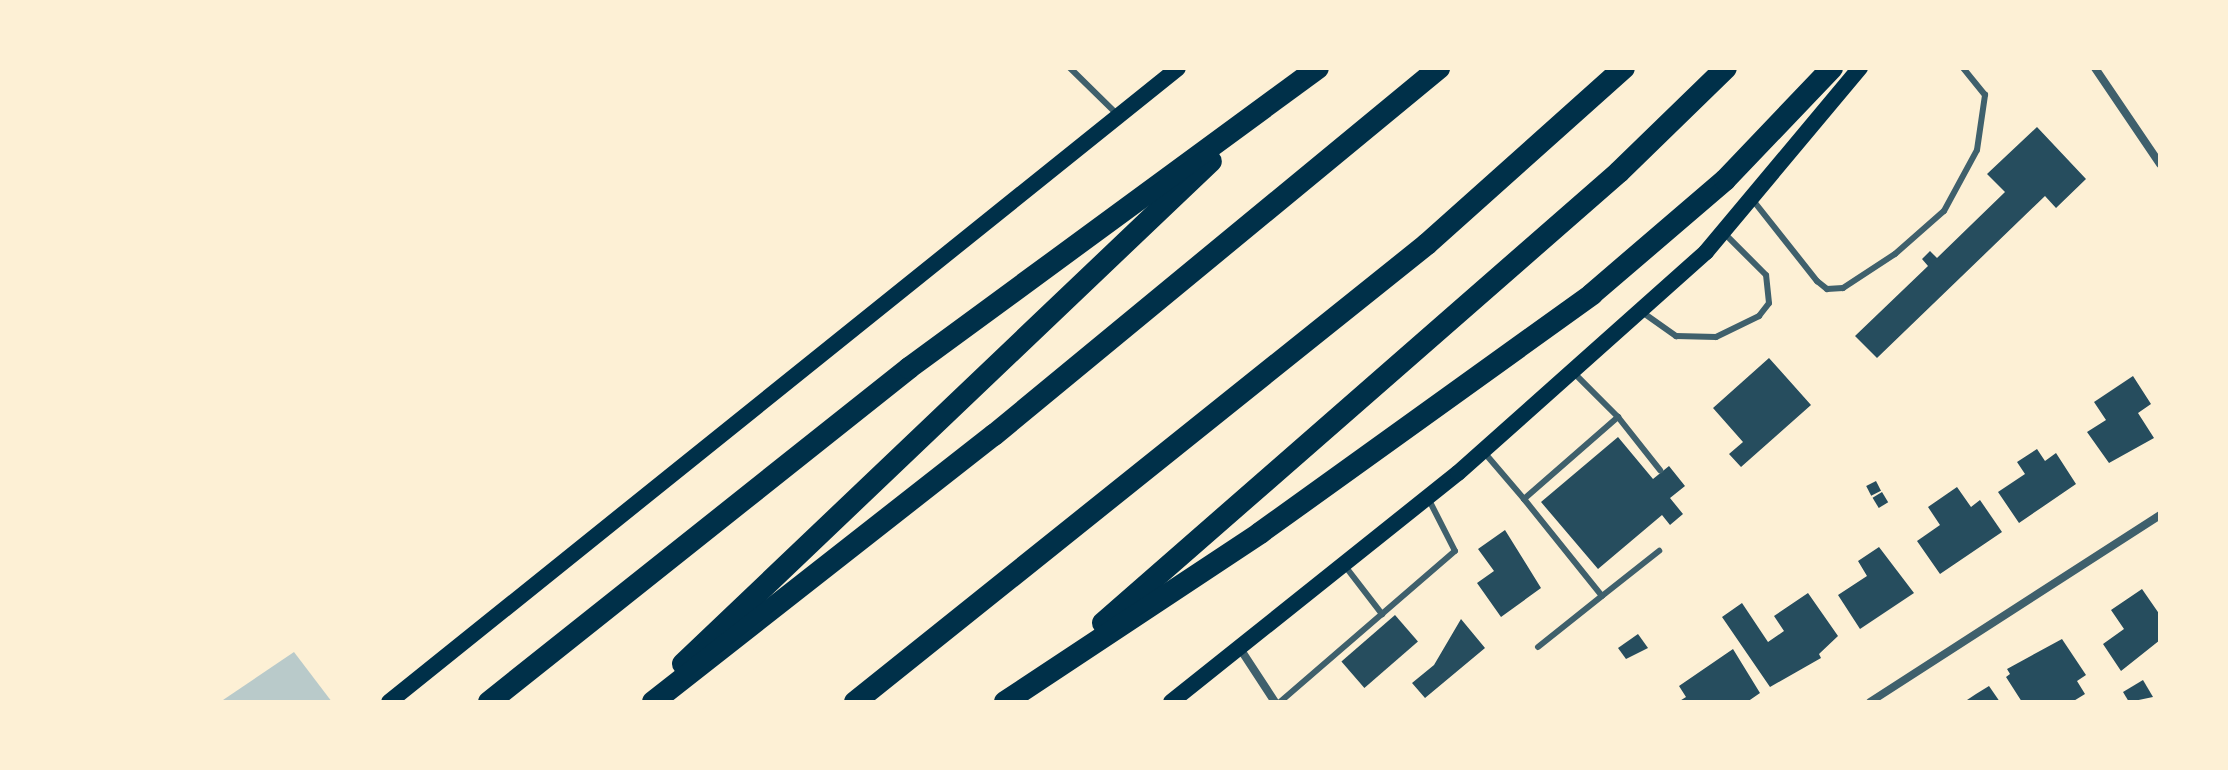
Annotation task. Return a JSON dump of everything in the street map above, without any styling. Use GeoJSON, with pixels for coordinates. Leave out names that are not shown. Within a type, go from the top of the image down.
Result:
{"type":"FeatureCollection","features":[{"type":"Feature","properties":{"kind":"highway"},"geometry":{"type":"LineString","coordinates":[[644,702],[1307,68]]}},
{"type":"Feature","properties":{"kind":"highway"},"geometry":{"type":"LineString","coordinates":[[489,702],[909,368],[1318,68]]}},
{"type":"Feature","properties":{"kind":"highway"},"geometry":{"type":"LineString","coordinates":[[653,702],[994,435],[1439,68]]}},
{"type":"Feature","properties":{"kind":"highway"},"geometry":{"type":"LineString","coordinates":[[855,702],[1427,244],[1624,68]]}},
{"type":"Feature","properties":{"kind":"highway"},"geometry":{"type":"LineString","coordinates":[[1013,702],[1619,172],[1726,68]]}},
{"type":"Feature","properties":{"kind":"highway"},"geometry":{"type":"LineString","coordinates":[[1005,702],[1260,533],[1592,294],[1725,180],[1832,68]]}},
{"type":"Feature","properties":{"kind":"main road"},"geometry":{"type":"LineString","coordinates":[[389,702],[1178,68]]}},
{"type":"Feature","properties":{"kind":"main road"},"geometry":{"type":"LineString","coordinates":[[1171,702],[1428,497],[1640,310],[1723,232],[1860,68]]}},
{"type":"Feature","properties":{"kind":"street"},"geometry":{"type":"LineString","coordinates":[[2095,68],[2160,164]]}},
{"type":"Feature","properties":{"kind":"street"},"geometry":{"type":"LineString","coordinates":[[1870,702],[2160,515]]}},
{"type":"Feature","properties":{"kind":"street"},"geometry":{"type":"LineString","coordinates":[[1238,647],[1278,702]]}},
{"type":"Feature","properties":{"kind":"lane"},"geometry":{"type":"LineString","coordinates":[[1070,68],[1119,116]]}},
{"type":"Feature","properties":{"kind":"lane"},"geometry":{"type":"LineString","coordinates":[[1751,199],[1817,281],[1827,289],[1843,288],[1895,254],[1944,211],[1977,150],[1985,95],[1963,68]]}},
{"type":"Feature","properties":{"kind":"lane"},"geometry":{"type":"LineString","coordinates":[[1640,310],[1676,336],[1716,337],[1759,316],[1769,303],[1766,275],[1723,232]]}},
{"type":"Feature","properties":{"kind":"lane"},"geometry":{"type":"LineString","coordinates":[[1572,371],[1618,417],[1660,470]]}},
{"type":"Feature","properties":{"kind":"lane"},"geometry":{"type":"LineString","coordinates":[[1524,499],[1618,417]]}},
{"type":"Feature","properties":{"kind":"lane"},"geometry":{"type":"LineString","coordinates":[[1483,451],[1602,596]]}},
{"type":"Feature","properties":{"kind":"lane"},"geometry":{"type":"LineString","coordinates":[[1278,702],[1455,551],[1428,497]]}},
{"type":"Feature","properties":{"kind":"lane"},"geometry":{"type":"LineString","coordinates":[[1538,647],[1659,551]]}},
{"type":"Feature","properties":{"kind":"lane"},"geometry":{"type":"LineString","coordinates":[[1343,564],[1382,614]]}},
{"type":"Feature","properties":{"kind":"shaded area"},"geometry":{"type":"Polygon","coordinates":[[[294,652],[332,702],[220,702],[294,652]]]}},
{"type":"Feature","properties":{"kind":"building"},"geometry":{"type":"Polygon","coordinates":[[[2037,127],[2086,179],[2056,208],[2045,196],[1877,358],[1855,336],[1928,266],[1922,259],[1930,251],[1937,258],[2005,192],[1987,174],[2037,127]]]}},
{"type":"Feature","properties":{"kind":"building"},"geometry":{"type":"Polygon","coordinates":[[[1769,358],[1811,405],[1741,467],[1729,454],[1743,442],[1713,408],[1769,358]]]}},
{"type":"Feature","properties":{"kind":"building"},"geometry":{"type":"Polygon","coordinates":[[[2133,376],[2151,404],[2138,413],[2154,438],[2109,463],[2087,432],[2106,420],[2094,402],[2133,376]]]}},
{"type":"Feature","properties":{"kind":"building"},"geometry":{"type":"Polygon","coordinates":[[[1618,437],[1653,479],[1669,466],[1685,486],[1670,498],[1683,514],[1670,525],[1662,515],[1598,569],[1541,502],[1618,437]]]}},
{"type":"Feature","properties":{"kind":"building"},"geometry":{"type":"Polygon","coordinates":[[[2037,449],[2045,461],[2056,453],[2076,484],[2019,523],[1998,492],[2025,474],[2017,462],[2037,449]]]}},
{"type":"Feature","properties":{"kind":"building"},"geometry":{"type":"Polygon","coordinates":[[[1876,481],[1881,491],[1871,496],[1866,486],[1876,481]]]}},
{"type":"Feature","properties":{"kind":"building"},"geometry":{"type":"Polygon","coordinates":[[[1957,487],[1971,507],[1980,500],[2002,532],[1940,574],[1917,541],[1940,525],[1928,507],[1957,487]]]}},
{"type":"Feature","properties":{"kind":"building"},"geometry":{"type":"Polygon","coordinates":[[[1882,492],[1888,502],[1879,508],[1873,498],[1882,492]]]}},
{"type":"Feature","properties":{"kind":"building"},"geometry":{"type":"Polygon","coordinates":[[[1505,530],[1541,588],[1501,617],[1477,583],[1494,571],[1478,549],[1505,530]]]}},
{"type":"Feature","properties":{"kind":"building"},"geometry":{"type":"Polygon","coordinates":[[[1879,547],[1914,593],[1860,629],[1838,595],[1867,576],[1858,561],[1879,547]]]}},
{"type":"Feature","properties":{"kind":"building"},"geometry":{"type":"Polygon","coordinates":[[[2142,589],[2160,615],[2160,640],[2121,671],[2103,644],[2124,629],[2111,610],[2142,589]]]}},
{"type":"Feature","properties":{"kind":"building"},"geometry":{"type":"Polygon","coordinates":[[[1808,593],[1838,636],[1819,654],[1821,658],[1770,687],[1722,617],[1742,603],[1768,642],[1784,631],[1774,616],[1808,593]]]}},
{"type":"Feature","properties":{"kind":"building"},"geometry":{"type":"Polygon","coordinates":[[[1395,615],[1418,641],[1364,688],[1341,662],[1395,615]]]}},
{"type":"Feature","properties":{"kind":"building"},"geometry":{"type":"Polygon","coordinates":[[[1461,619],[1485,648],[1425,698],[1412,683],[1434,665],[1461,619]]]}},
{"type":"Feature","properties":{"kind":"building"},"geometry":{"type":"Polygon","coordinates":[[[1638,634],[1648,648],[1626,659],[1618,648],[1638,634]]]}},
{"type":"Feature","properties":{"kind":"building"},"geometry":{"type":"Polygon","coordinates":[[[2062,639],[2086,675],[2077,681],[2085,694],[2072,702],[2022,702],[2006,677],[2010,674],[2007,669],[2062,639]]]}},
{"type":"Feature","properties":{"kind":"building"},"geometry":{"type":"Polygon","coordinates":[[[1733,649],[1760,693],[1747,702],[1678,702],[1686,697],[1679,686],[1733,649]]]}},
{"type":"Feature","properties":{"kind":"building"},"geometry":{"type":"Polygon","coordinates":[[[2143,680],[2153,697],[2129,702],[2123,692],[2143,680]]]}},
{"type":"Feature","properties":{"kind":"building"},"geometry":{"type":"Polygon","coordinates":[[[1989,686],[2000,702],[1964,702],[1976,694],[1989,686]]]}}]}
